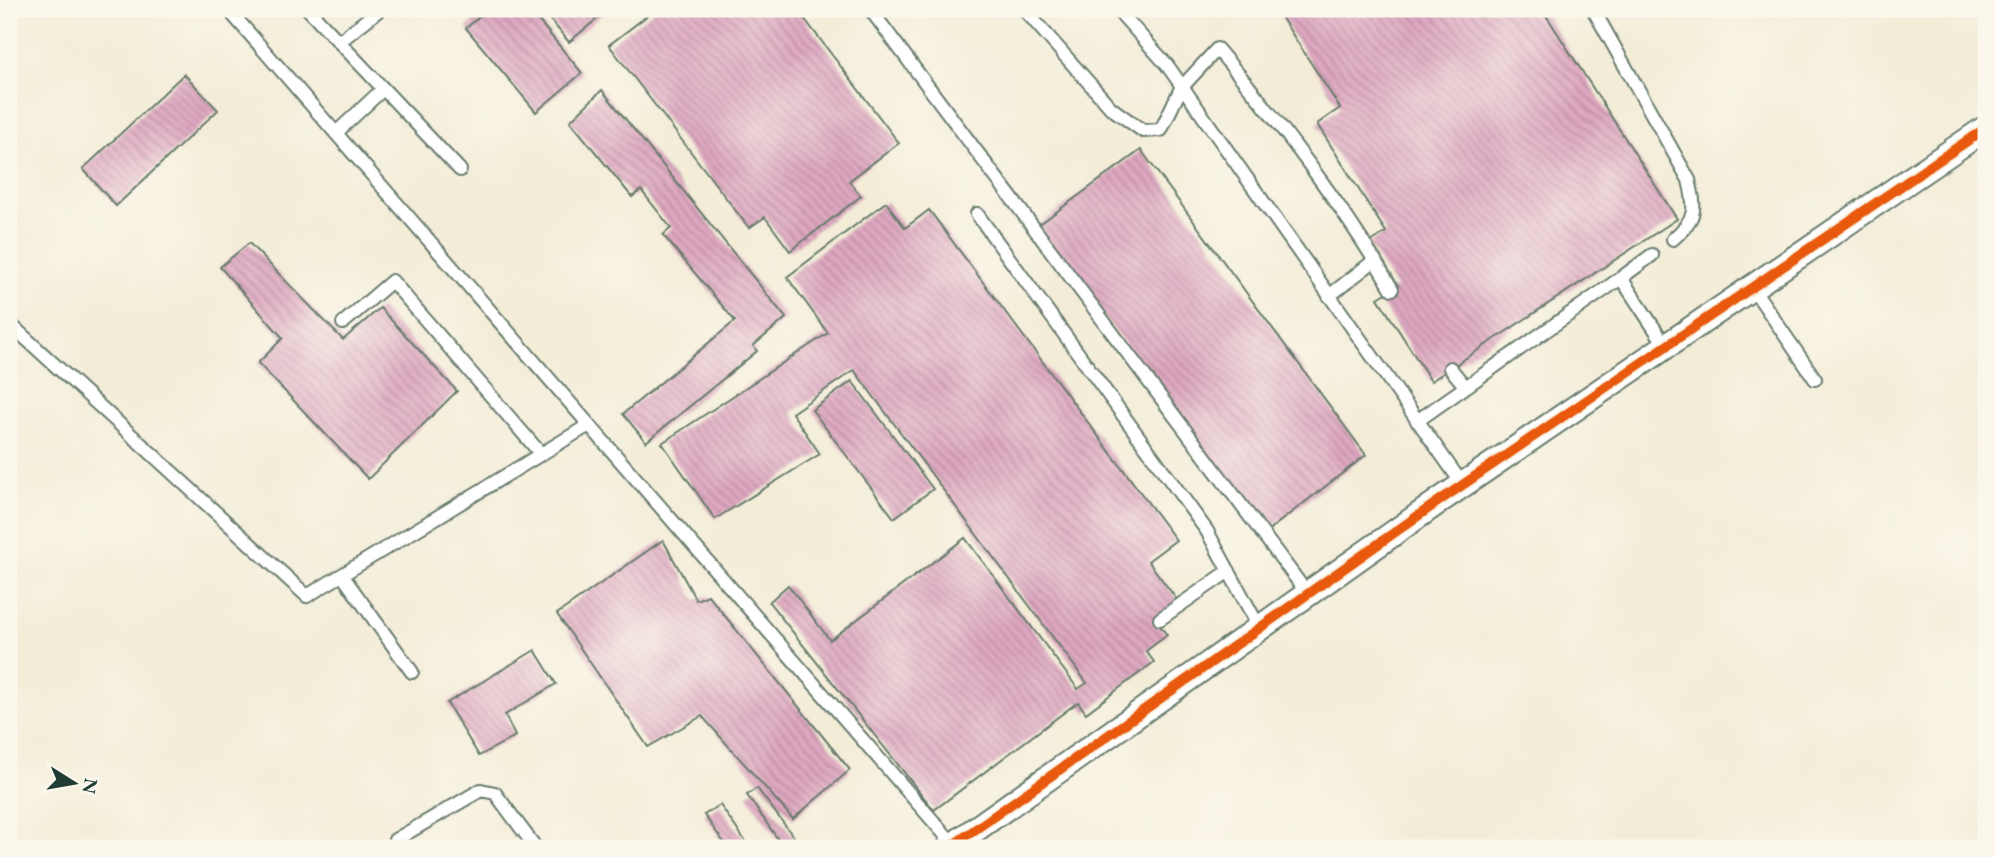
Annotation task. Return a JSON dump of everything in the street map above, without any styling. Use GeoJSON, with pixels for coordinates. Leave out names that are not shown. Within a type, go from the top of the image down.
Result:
{"type":"FeatureCollection","features":[{"type":"Feature","properties":{"kind":"street"},"geometry":{"type":"LineString","coordinates":[[951,846],[1307,593],[1986,128]]}},
{"type":"Feature","properties":{"kind":"lane"},"geometry":{"type":"LineString","coordinates":[[228,9],[951,846]]}},
{"type":"Feature","properties":{"kind":"lane"},"geometry":{"type":"LineString","coordinates":[[308,9],[460,170]]}},
{"type":"Feature","properties":{"kind":"lane"},"geometry":{"type":"LineString","coordinates":[[339,42],[380,9]]}},
{"type":"Feature","properties":{"kind":"lane"},"geometry":{"type":"LineString","coordinates":[[870,9],[1307,593]]}},
{"type":"Feature","properties":{"kind":"lane"},"geometry":{"type":"LineString","coordinates":[[1024,9],[1111,108],[1143,131],[1161,130],[1181,88],[1217,49],[1256,96],[1375,260],[1392,289]]}},
{"type":"Feature","properties":{"kind":"lane"},"geometry":{"type":"LineString","coordinates":[[1116,9],[1167,65],[1463,485]]}},
{"type":"Feature","properties":{"kind":"lane"},"geometry":{"type":"LineString","coordinates":[[1593,9],[1689,180],[1695,204],[1689,225],[1673,239]]}},
{"type":"Feature","properties":{"kind":"lane"},"geometry":{"type":"LineString","coordinates":[[336,133],[383,89]]}},
{"type":"Feature","properties":{"kind":"lane"},"geometry":{"type":"LineString","coordinates":[[977,214],[1207,531],[1259,627]]}},
{"type":"Feature","properties":{"kind":"lane"},"geometry":{"type":"LineString","coordinates":[[1416,421],[1512,357],[1651,255]]}},
{"type":"Feature","properties":{"kind":"lane"},"geometry":{"type":"LineString","coordinates":[[1329,296],[1375,260]]}},
{"type":"Feature","properties":{"kind":"lane"},"geometry":{"type":"LineString","coordinates":[[1621,278],[1666,346]]}},
{"type":"Feature","properties":{"kind":"lane"},"geometry":{"type":"LineString","coordinates":[[343,323],[391,281],[541,454]]}},
{"type":"Feature","properties":{"kind":"lane"},"geometry":{"type":"LineString","coordinates":[[1752,288],[1815,379]]}},
{"type":"Feature","properties":{"kind":"lane"},"geometry":{"type":"LineString","coordinates":[[9,323],[307,596],[589,425]]}},
{"type":"Feature","properties":{"kind":"lane"},"geometry":{"type":"LineString","coordinates":[[1450,368],[1465,386]]}},
{"type":"Feature","properties":{"kind":"lane"},"geometry":{"type":"LineString","coordinates":[[1160,619],[1229,571]]}},
{"type":"Feature","properties":{"kind":"lane"},"geometry":{"type":"LineString","coordinates":[[342,575],[412,671]]}},
{"type":"Feature","properties":{"kind":"lane"},"geometry":{"type":"LineString","coordinates":[[395,840],[481,790],[495,793],[536,848]]}},
{"type":"Feature","properties":{"kind":"building"},"geometry":{"type":"Polygon","coordinates":[[[488,9],[529,9],[582,73],[536,112],[466,28],[488,9]]]}},
{"type":"Feature","properties":{"kind":"building"},"geometry":{"type":"Polygon","coordinates":[[[541,9],[609,9],[569,42],[541,9]]]}},
{"type":"Feature","properties":{"kind":"building"},"geometry":{"type":"Polygon","coordinates":[[[656,9],[797,9],[899,143],[849,181],[861,196],[790,251],[765,217],[749,228],[609,45],[656,9]]]}},
{"type":"Feature","properties":{"kind":"building"},"geometry":{"type":"Polygon","coordinates":[[[1276,9],[1542,9],[1677,219],[1431,381],[1378,298],[1396,287],[1368,244],[1386,232],[1317,124],[1340,108],[1276,9]]]}},
{"type":"Feature","properties":{"kind":"building"},"geometry":{"type":"Polygon","coordinates":[[[184,74],[218,110],[116,206],[83,169],[184,74]]]}},
{"type":"Feature","properties":{"kind":"building"},"geometry":{"type":"Polygon","coordinates":[[[602,90],[786,318],[753,346],[757,351],[646,442],[623,414],[735,321],[663,235],[671,228],[641,190],[632,197],[570,121],[602,90]]]}},
{"type":"Feature","properties":{"kind":"building"},"geometry":{"type":"Polygon","coordinates":[[[1141,150],[1366,455],[1265,533],[1037,226],[1141,150]]]}},
{"type":"Feature","properties":{"kind":"building"},"geometry":{"type":"Polygon","coordinates":[[[886,202],[905,228],[929,210],[1176,540],[1148,561],[1178,601],[1155,619],[1167,635],[1146,651],[1154,662],[1086,713],[1078,702],[934,810],[769,602],[788,585],[830,640],[965,538],[1078,689],[1087,683],[854,370],[792,413],[820,454],[715,519],[662,443],[828,333],[787,277],[886,202]]]}},
{"type":"Feature","properties":{"kind":"building"},"geometry":{"type":"Polygon","coordinates":[[[249,243],[343,340],[380,308],[457,391],[368,479],[258,363],[283,338],[220,267],[249,243]]]}},
{"type":"Feature","properties":{"kind":"building"},"geometry":{"type":"Polygon","coordinates":[[[852,381],[933,489],[894,518],[812,410],[852,381]]]}},
{"type":"Feature","properties":{"kind":"building"},"geometry":{"type":"Polygon","coordinates":[[[663,540],[696,600],[708,595],[850,770],[793,819],[702,716],[648,747],[557,614],[663,540]]]}},
{"type":"Feature","properties":{"kind":"building"},"geometry":{"type":"Polygon","coordinates":[[[535,650],[556,684],[505,715],[515,736],[479,756],[447,703],[535,650]]]}},
{"type":"Feature","properties":{"kind":"building"},"geometry":{"type":"Polygon","coordinates":[[[757,788],[802,848],[784,848],[747,795],[757,788]]]}},
{"type":"Feature","properties":{"kind":"building"},"geometry":{"type":"Polygon","coordinates":[[[720,805],[750,848],[728,848],[704,815],[720,805]]]}},
{"type":"Feature","properties":{"kind":"cycle path"},"geometry":{"type":"LineString","coordinates":[[949,848],[1439,501],[1986,128]]}}]}
